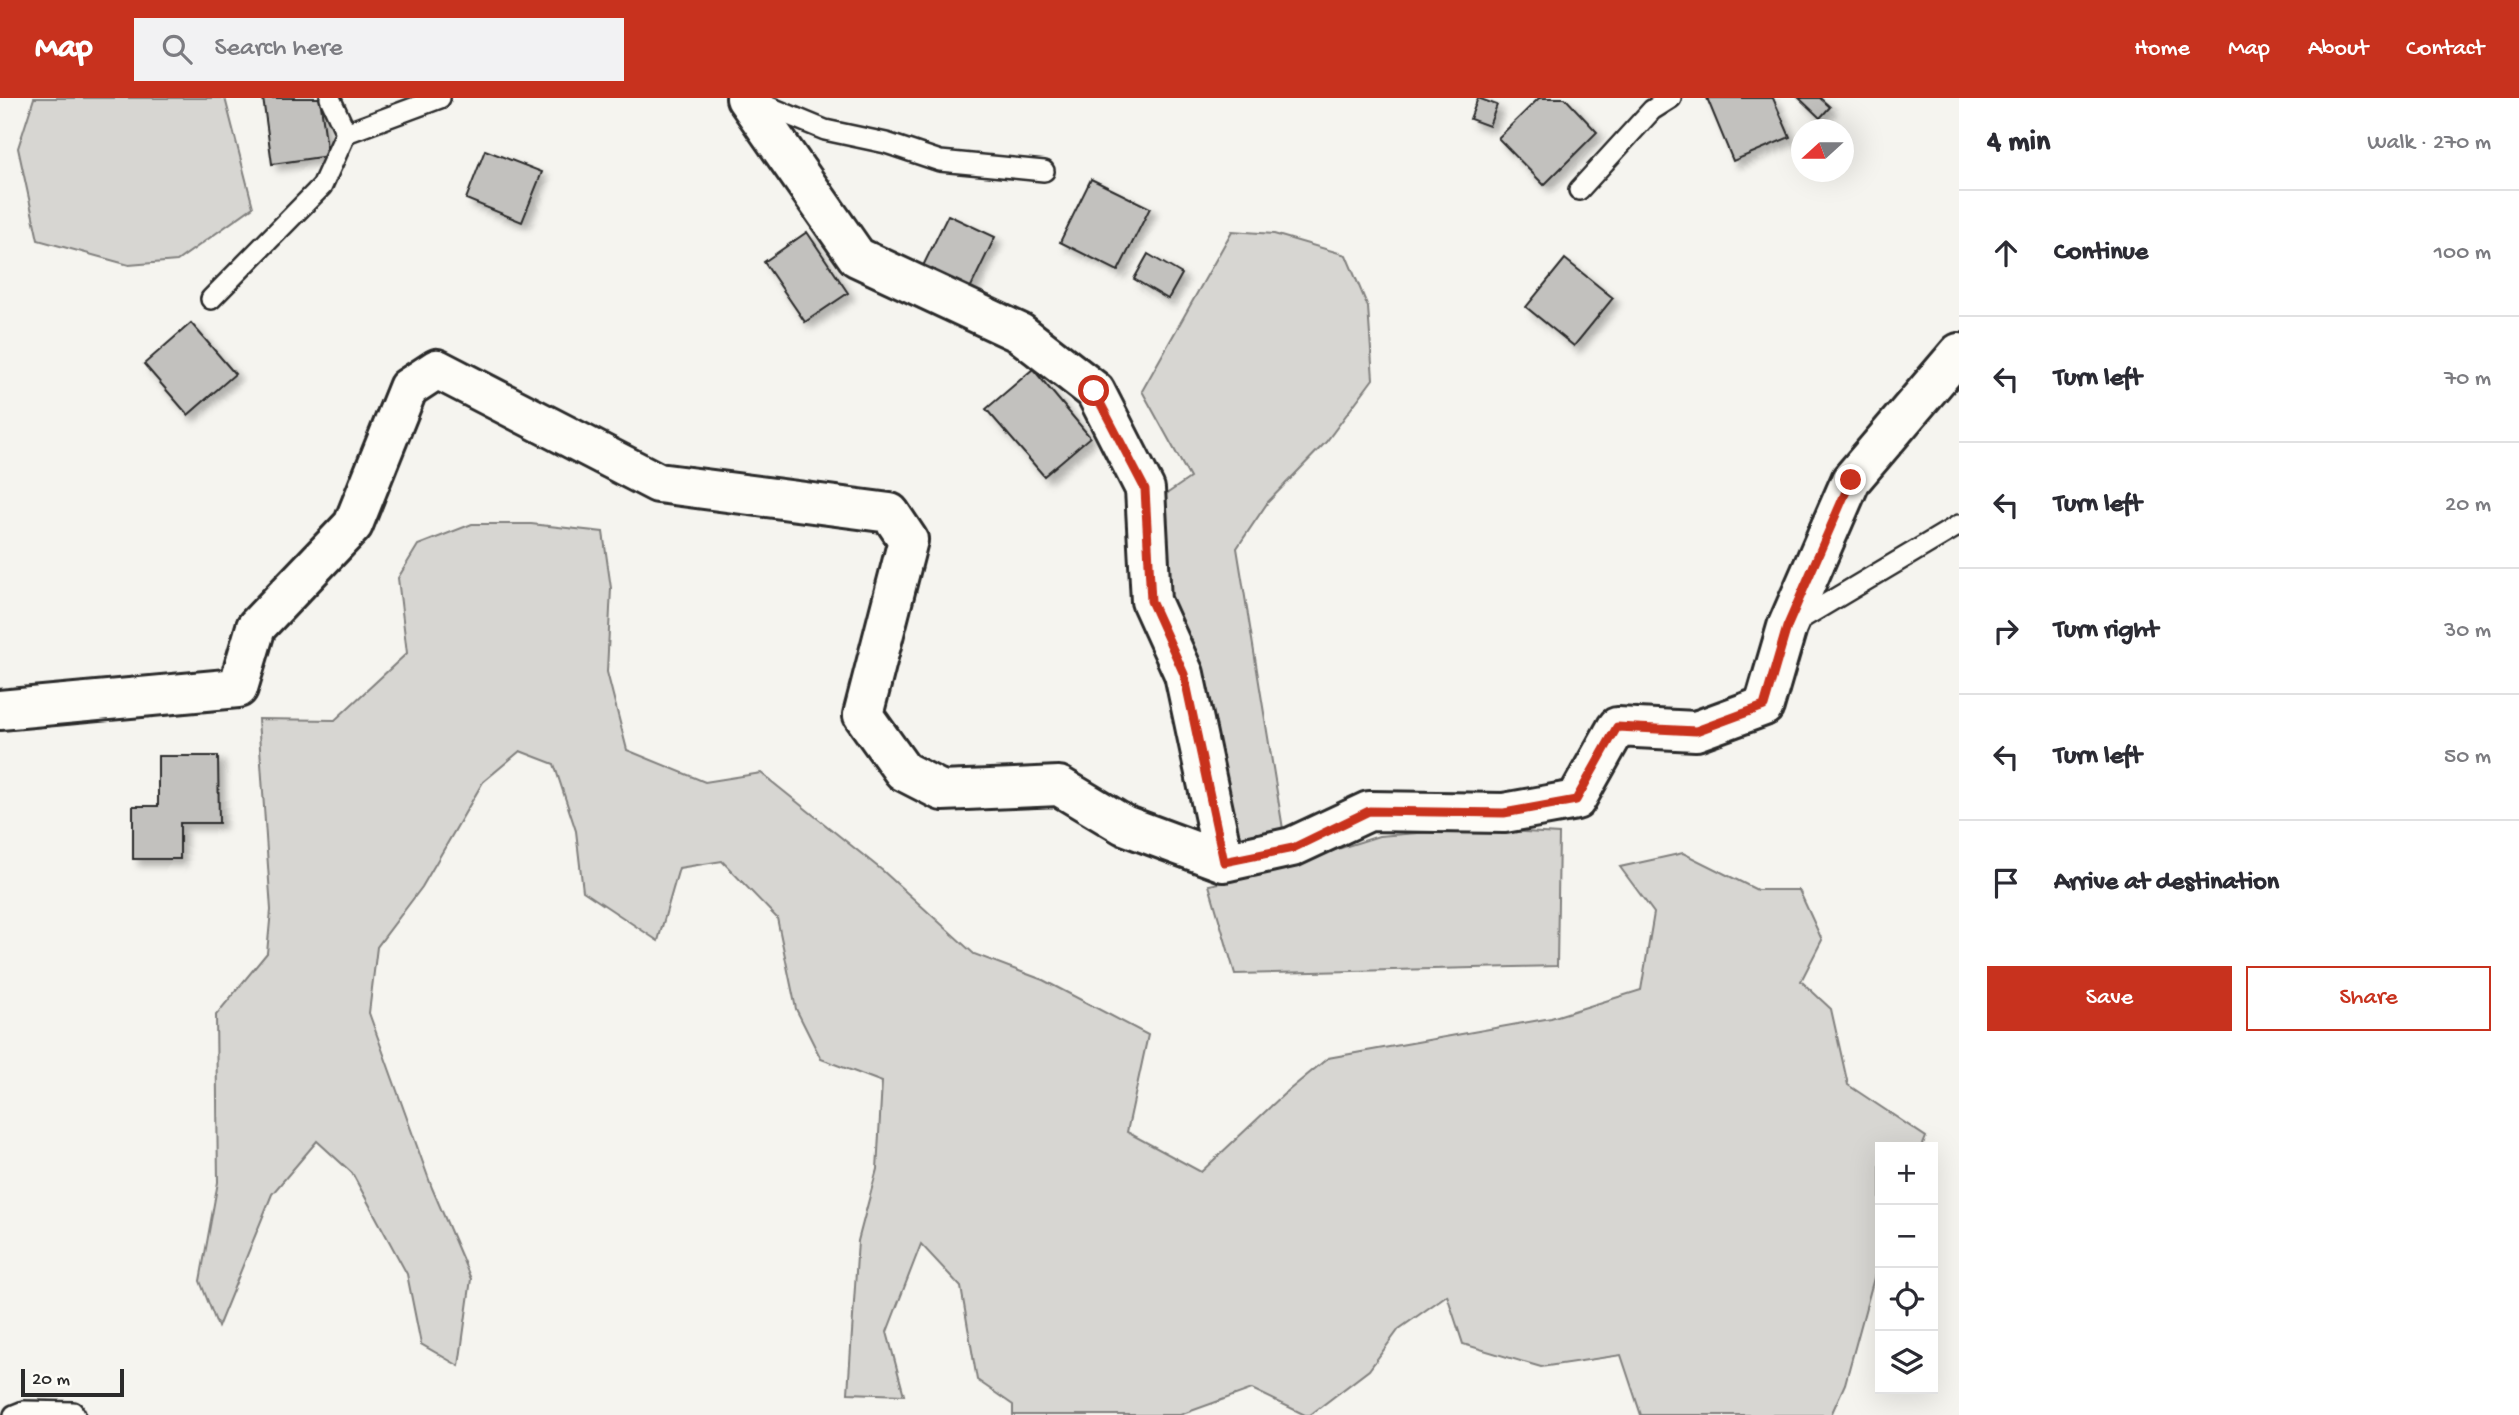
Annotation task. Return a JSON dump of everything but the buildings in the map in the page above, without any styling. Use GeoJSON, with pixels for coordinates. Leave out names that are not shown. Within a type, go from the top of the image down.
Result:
{"type":"FeatureCollection","features":[{"type":"Feature","properties":{"kind":"street"},"geometry":{"type":"LineString","coordinates":[[747,98],[857,257],[1020,333],[1094,391],[1145,489],[1151,601],[1184,674],[1224,862]]}},
{"type":"Feature","properties":{"kind":"street"},"geometry":{"type":"LineString","coordinates":[[0,710],[238,688],[257,627],[353,525],[408,388],[437,369],[659,483],[890,513],[908,540],[863,715],[902,771],[942,790],[1059,786],[1124,825],[1224,862],[1293,848],[1369,811],[1504,813],[1576,800],[1617,727],[1696,731],[1764,706],[1787,627],[1851,480],[1959,353]]}},
{"type":"Feature","properties":{"kind":"lane"},"geometry":{"type":"LineString","coordinates":[[330,98],[346,133]]}},
{"type":"Feature","properties":{"kind":"lane"},"geometry":{"type":"LineString","coordinates":[[211,299],[322,186],[346,133],[440,98]]}},
{"type":"Feature","properties":{"kind":"lane"},"geometry":{"type":"LineString","coordinates":[[747,98],[825,130],[886,143],[940,161],[1044,172]]}},
{"type":"Feature","properties":{"kind":"lane"},"geometry":{"type":"LineString","coordinates":[[1579,190],[1652,110],[1671,98]]}},
{"type":"Feature","properties":{"kind":"lane"},"geometry":{"type":"LineString","coordinates":[[1787,627],[1959,525]]}},
{"type":"Feature","properties":{"kind":"lane"},"geometry":{"type":"LineString","coordinates":[[14,1415],[24,1411],[73,1412],[75,1415]]}},
{"type":"Feature","properties":{"kind":"shaded area"},"geometry":{"type":"Polygon","coordinates":[[[34,98],[225,98],[253,207],[177,261],[129,265],[38,240],[18,148],[34,98]]]}},
{"type":"Feature","properties":{"kind":"shaded area"},"geometry":{"type":"Polygon","coordinates":[[[1232,231],[1274,234],[1346,255],[1368,307],[1373,379],[1326,442],[1268,502],[1237,548],[1283,829],[1242,847],[1194,660],[1166,600],[1156,501],[1190,478],[1142,391],[1232,231]]]}},
{"type":"Feature","properties":{"kind":"shaded area"},"geometry":{"type":"Polygon","coordinates":[[[472,524],[531,524],[603,532],[611,588],[607,672],[627,750],[705,782],[761,773],[883,871],[974,954],[1043,980],[1148,1035],[1127,1132],[1201,1172],[1283,1095],[1328,1058],[1551,1018],[1641,990],[1654,913],[1620,867],[1683,853],[1757,890],[1799,890],[1822,940],[1801,981],[1831,1009],[1848,1085],[1926,1137],[1924,1142],[1875,1142],[1875,1274],[1845,1384],[1831,1415],[1641,1415],[1621,1355],[1541,1367],[1463,1344],[1447,1295],[1399,1329],[1369,1370],[1310,1415],[1252,1389],[1180,1415],[1013,1415],[1013,1405],[977,1380],[961,1287],[921,1244],[887,1332],[904,1395],[848,1393],[858,1241],[877,1169],[882,1082],[821,1059],[796,1009],[777,918],[722,861],[679,868],[658,941],[583,891],[576,831],[554,764],[520,751],[483,782],[422,887],[377,947],[369,1013],[432,1188],[471,1279],[459,1366],[421,1344],[407,1274],[352,1173],[317,1141],[272,1194],[218,1327],[200,1281],[218,1182],[216,1015],[267,953],[271,910],[258,719],[335,720],[407,653],[398,578],[418,545],[472,524]]]}},
{"type":"Feature","properties":{"kind":"shaded area"},"geometry":{"type":"Polygon","coordinates":[[[1469,829],[1559,834],[1557,966],[1235,974],[1209,885],[1246,878],[1379,836],[1469,829]]]}},
{"type":"Feature","properties":{"kind":"route"},"geometry":{"type":"LineString","coordinates":[[1094,391],[1145,489],[1151,601],[1184,674],[1224,862],[1293,848],[1369,811],[1504,813],[1576,800],[1617,727],[1696,731],[1764,706],[1787,627],[1851,480]]}}]}
